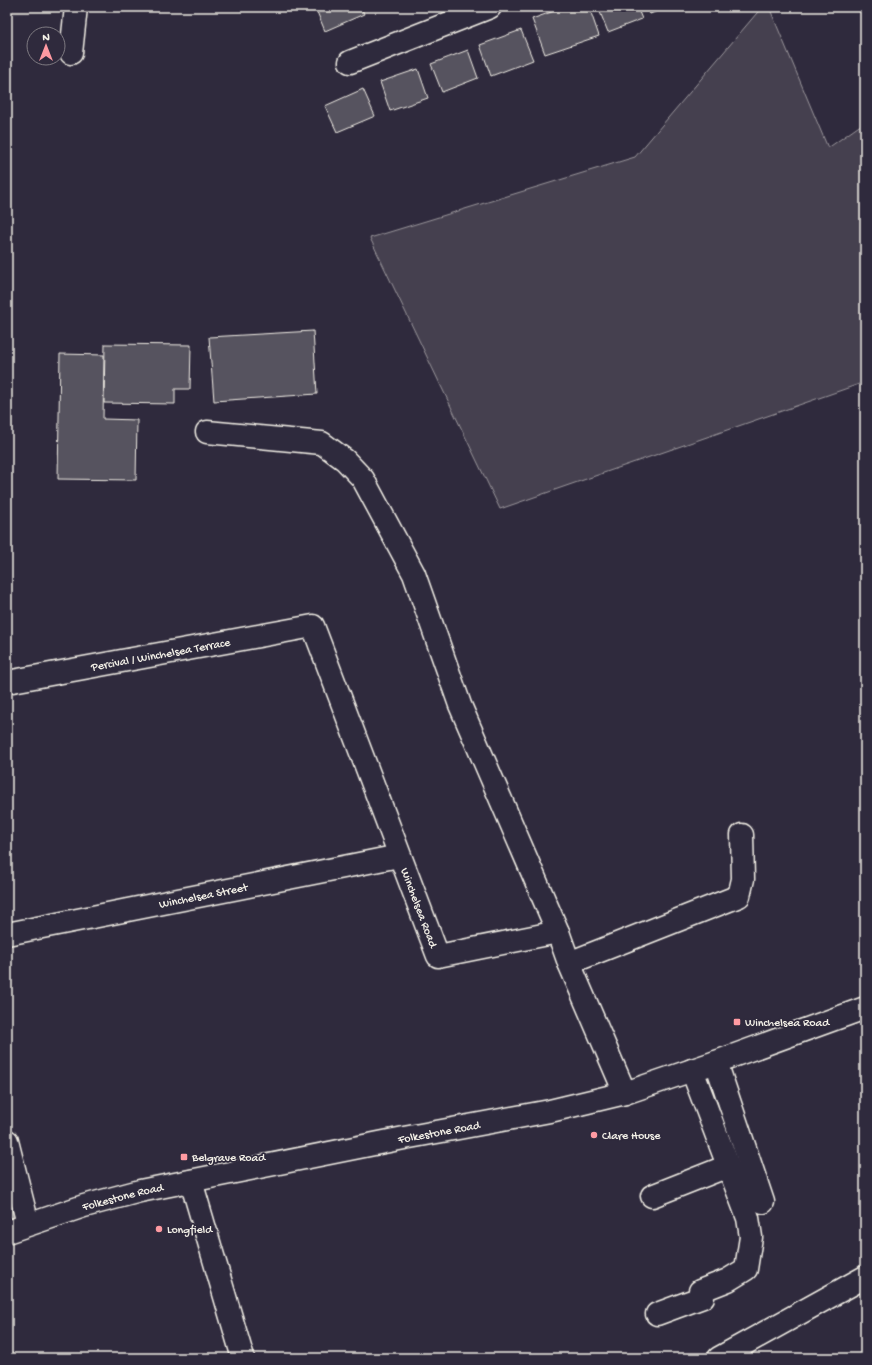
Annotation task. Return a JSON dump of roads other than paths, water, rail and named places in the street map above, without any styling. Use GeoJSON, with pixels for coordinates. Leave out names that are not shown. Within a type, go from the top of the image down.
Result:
{"type":"FeatureCollection","features":[{"type":"Feature","properties":{"kind":"street"},"geometry":{"type":"LineString","coordinates":[[72,53],[76,7]]}},
{"type":"Feature","properties":{"kind":"street"},"geometry":{"type":"LineString","coordinates":[[350,62],[490,7]]}},
{"type":"Feature","properties":{"kind":"street"},"geometry":{"type":"LineString","coordinates":[[207,432],[322,443],[345,460],[363,479],[414,574],[460,705],[558,932],[569,963],[625,1093]]}},
{"type":"Feature","properties":{"kind":"street","name":"Winchelsea Road"},"geometry":{"type":"LineString","coordinates":[[313,626],[438,956],[558,932]]}},
{"type":"Feature","properties":{"kind":"street","name":"Percival / Winchelsea Terrace"},"geometry":{"type":"LineString","coordinates":[[7,682],[313,626]]}},
{"type":"Feature","properties":{"kind":"street"},"geometry":{"type":"LineString","coordinates":[[569,963],[739,896],[743,879],[742,835]]}},
{"type":"Feature","properties":{"kind":"street","name":"Winchelsea Street"},"geometry":{"type":"LineString","coordinates":[[7,934],[399,856]]}},
{"type":"Feature","properties":{"kind":"street","name":"Folkestone Road"},"geometry":{"type":"LineString","coordinates":[[7,1232],[84,1206],[133,1192],[404,1138],[550,1111],[625,1093],[865,1008]]}},
{"type":"Feature","properties":{"kind":"street"},"geometry":{"type":"LineString","coordinates":[[716,1062],[763,1202]]}},
{"type":"Feature","properties":{"kind":"street"},"geometry":{"type":"LineString","coordinates":[[656,1314],[703,1297],[700,1291],[728,1280],[746,1269],[751,1237],[748,1218],[692,1070]]}},
{"type":"Feature","properties":{"kind":"street"},"geometry":{"type":"LineString","coordinates":[[7,1141],[28,1224]]}},
{"type":"Feature","properties":{"kind":"street"},"geometry":{"type":"LineString","coordinates":[[652,1196],[728,1166]]}},
{"type":"Feature","properties":{"kind":"street"},"geometry":{"type":"LineString","coordinates":[[191,1181],[242,1358]]}},
{"type":"Feature","properties":{"kind":"street"},"geometry":{"type":"LineString","coordinates":[[719,1358],[865,1277]]}},
{"type":"Feature","properties":{"kind":"place","name":"Winchelsea Road"},"geometry":{"type":"Point","coordinates":[737,1022]}},
{"type":"Feature","properties":{"kind":"place","name":"Clare House"},"geometry":{"type":"Point","coordinates":[594,1135]}},
{"type":"Feature","properties":{"kind":"place","name":"Belgrave Road"},"geometry":{"type":"Point","coordinates":[184,1157]}},
{"type":"Feature","properties":{"kind":"place","name":"Longfield"},"geometry":{"type":"Point","coordinates":[159,1229]}}]}
